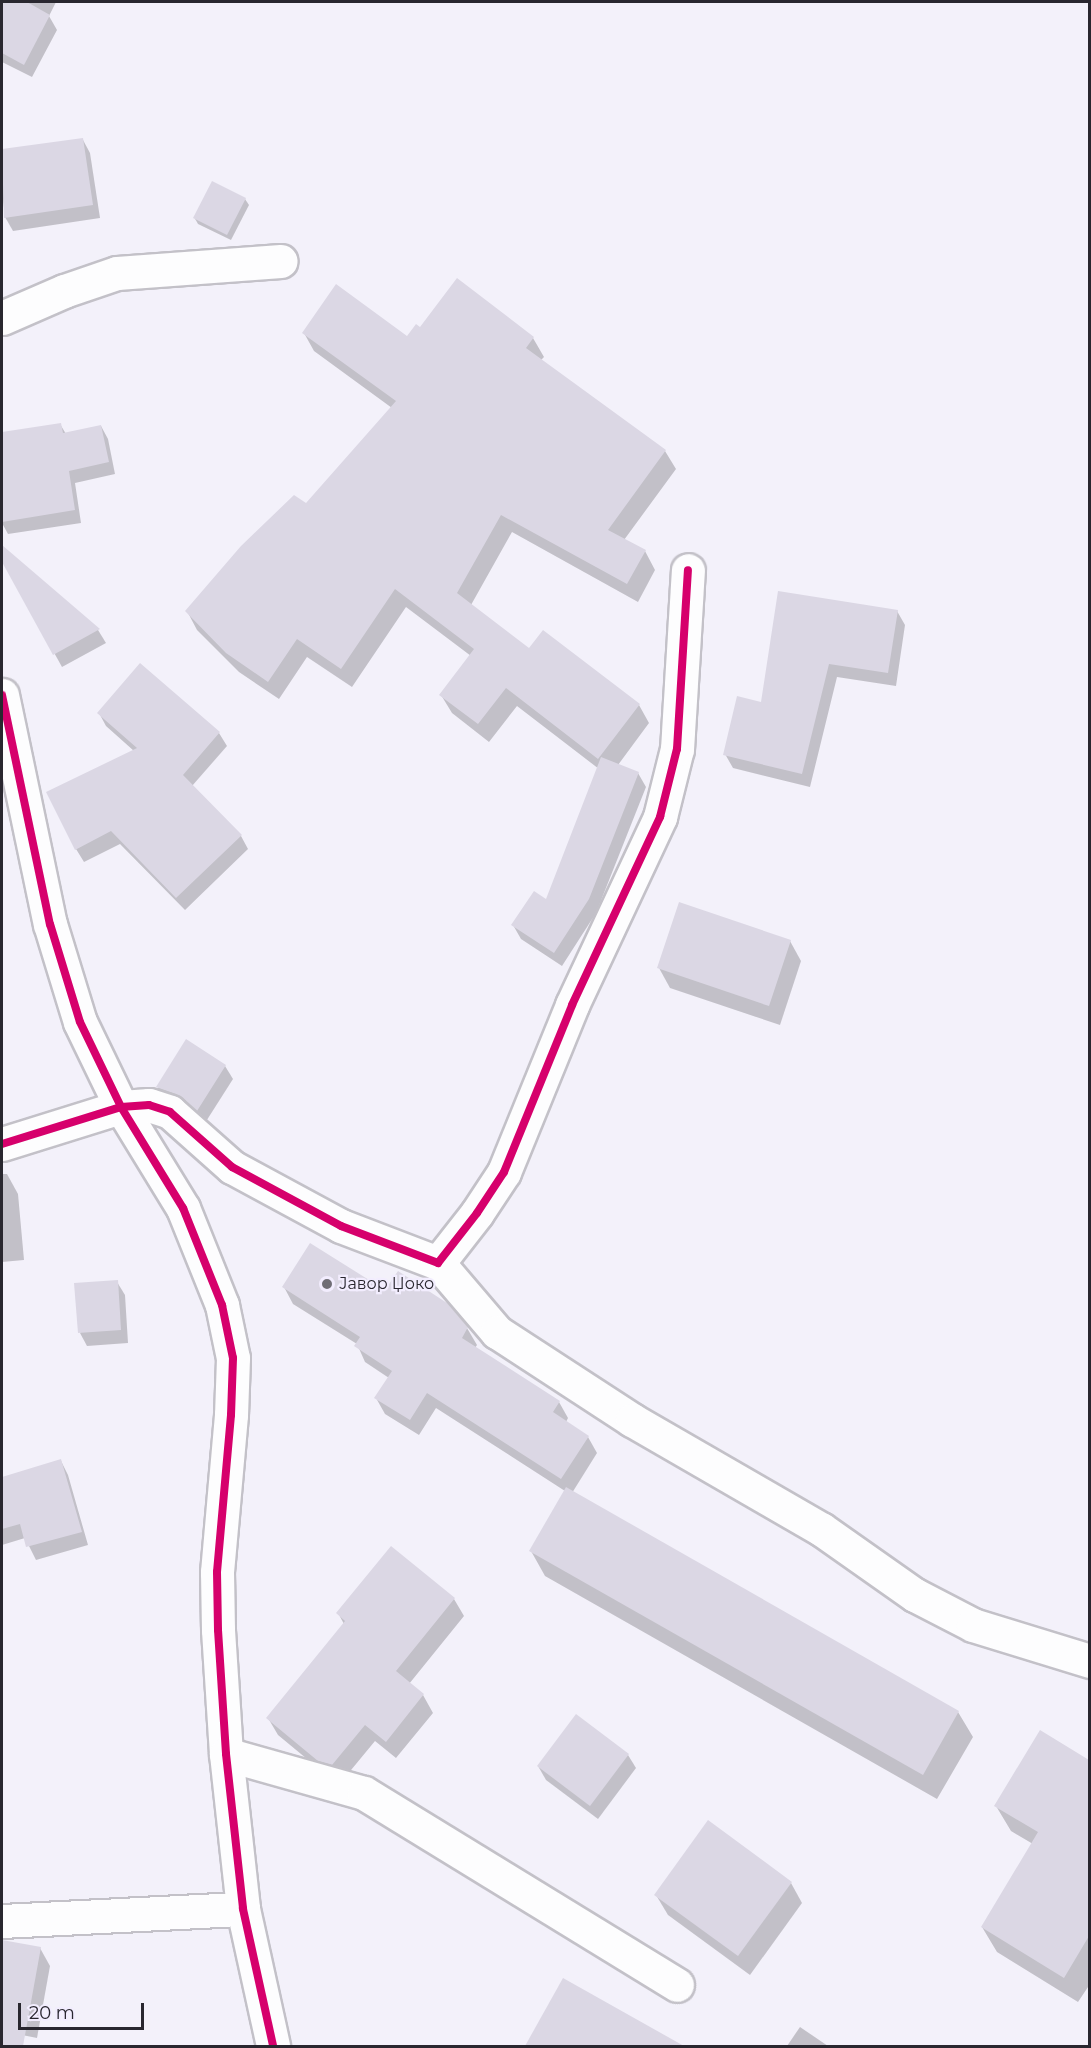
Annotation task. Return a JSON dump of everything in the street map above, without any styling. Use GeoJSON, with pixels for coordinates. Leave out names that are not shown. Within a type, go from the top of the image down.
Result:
{"type":"FeatureCollection","features":[{"type":"Feature","properties":{"kind":"street"},"geometry":{"type":"LineString","coordinates":[[2,318],[64,291],[117,273],[281,261]]}},
{"type":"Feature","properties":{"kind":"street"},"geometry":{"type":"LineString","coordinates":[[438,1263],[477,1213],[504,1172],[572,1005],[660,817],[677,749],[688,570]]}},
{"type":"Feature","properties":{"kind":"street"},"geometry":{"type":"LineString","coordinates":[[2,695],[50,924],[80,1023],[121,1107],[183,1208],[222,1305],[233,1358],[231,1415],[217,1572],[218,1630],[226,1754],[243,1909],[273,2046]]}},
{"type":"Feature","properties":{"kind":"street"},"geometry":{"type":"LineString","coordinates":[[2,1144],[121,1107],[149,1105],[170,1113],[232,1167],[341,1226],[438,1263],[497,1332],[632,1420],[821,1528],[915,1595],[973,1625],[1089,1661]]}},
{"type":"Feature","properties":{"kind":"street"},"geometry":{"type":"LineString","coordinates":[[226,1754],[364,1793],[677,1985]]}},
{"type":"Feature","properties":{"kind":"street"},"geometry":{"type":"LineString","coordinates":[[2,1921],[243,1909]]}},
{"type":"Feature","properties":{"kind":"building"},"geometry":{"type":"Polygon","coordinates":[[[2,2],[27,2],[50,15],[24,65],[2,53],[2,2]]]}},
{"type":"Feature","properties":{"kind":"building"},"geometry":{"type":"Polygon","coordinates":[[[83,138],[93,205],[4,218],[2,149],[83,138]]]}},
{"type":"Feature","properties":{"kind":"building"},"geometry":{"type":"Polygon","coordinates":[[[212,181],[246,198],[227,235],[193,218],[212,181]]]}},
{"type":"Feature","properties":{"kind":"building"},"geometry":{"type":"Polygon","coordinates":[[[457,278],[534,337],[526,348],[666,450],[608,530],[646,550],[627,584],[501,515],[457,593],[529,648],[543,630],[640,704],[598,759],[506,688],[478,724],[439,695],[474,649],[395,589],[341,669],[297,639],[268,682],[226,653],[185,611],[241,546],[294,495],[306,503],[396,401],[302,333],[336,284],[407,336],[416,324],[420,327],[457,278]]]}},
{"type":"Feature","properties":{"kind":"building"},"geometry":{"type":"Polygon","coordinates":[[[61,423],[63,433],[101,425],[109,462],[69,471],[75,510],[2,522],[2,432],[61,423]]]}},
{"type":"Feature","properties":{"kind":"building"},"geometry":{"type":"Polygon","coordinates":[[[2,545],[100,629],[53,655],[2,562],[2,545]]]}},
{"type":"Feature","properties":{"kind":"building"},"geometry":{"type":"Polygon","coordinates":[[[778,591],[898,610],[888,673],[829,664],[802,774],[723,755],[737,696],[761,702],[778,591]]]}},
{"type":"Feature","properties":{"kind":"building"},"geometry":{"type":"Polygon","coordinates":[[[140,663],[220,732],[183,775],[242,835],[176,898],[111,831],[75,850],[46,792],[137,748],[97,713],[140,663]]]}},
{"type":"Feature","properties":{"kind":"building"},"geometry":{"type":"Polygon","coordinates":[[[601,757],[639,772],[589,899],[554,953],[511,925],[534,891],[546,899],[601,757]]]}},
{"type":"Feature","properties":{"kind":"building"},"geometry":{"type":"Polygon","coordinates":[[[679,902],[791,940],[769,1006],[657,968],[679,902]]]}},
{"type":"Feature","properties":{"kind":"building"},"geometry":{"type":"Polygon","coordinates":[[[186,1039],[226,1065],[197,1111],[176,1094],[156,1087],[186,1039]]]}},
{"type":"Feature","properties":{"kind":"building"},"geometry":{"type":"Polygon","coordinates":[[[310,1243],[385,1290],[398,1271],[447,1303],[468,1327],[462,1338],[560,1401],[553,1412],[589,1436],[561,1479],[427,1393],[410,1420],[374,1398],[392,1371],[354,1346],[360,1337],[282,1287],[310,1243]]]}},
{"type":"Feature","properties":{"kind":"building"},"geometry":{"type":"Polygon","coordinates":[[[118,1280],[121,1330],[78,1333],[74,1283],[118,1280]]]}},
{"type":"Feature","properties":{"kind":"building"},"geometry":{"type":"Polygon","coordinates":[[[61,1459],[82,1532],[26,1547],[20,1524],[2,1529],[2,1477],[61,1459]]]}},
{"type":"Feature","properties":{"kind":"building"},"geometry":{"type":"Polygon","coordinates":[[[566,1487],[959,1711],[923,1775],[529,1551],[566,1487]]]}},
{"type":"Feature","properties":{"kind":"building"},"geometry":{"type":"Polygon","coordinates":[[[391,1546],[455,1598],[396,1671],[424,1694],[386,1742],[365,1725],[332,1765],[318,1761],[266,1718],[345,1621],[336,1613],[391,1546]]]}},
{"type":"Feature","properties":{"kind":"building"},"geometry":{"type":"Polygon","coordinates":[[[576,1714],[629,1754],[590,1806],[537,1766],[576,1714]]]}},
{"type":"Feature","properties":{"kind":"building"},"geometry":{"type":"Polygon","coordinates":[[[1040,1730],[1089,1760],[1089,1936],[1064,1978],[981,1927],[1038,1832],[994,1806],[1040,1730]]]}},
{"type":"Feature","properties":{"kind":"building"},"geometry":{"type":"Polygon","coordinates":[[[708,1820],[792,1882],[738,1956],[654,1895],[708,1820]]]}},
{"type":"Feature","properties":{"kind":"building"},"geometry":{"type":"Polygon","coordinates":[[[2,1940],[41,1947],[23,2046],[2,2046],[2,1940]]]}},
{"type":"Feature","properties":{"kind":"building"},"geometry":{"type":"Polygon","coordinates":[[[563,1978],[684,2046],[525,2046],[563,1978]]]}},
{"type":"Feature","properties":{"kind":"cycle path"},"geometry":{"type":"LineString","coordinates":[[2,1144],[121,1107],[149,1105],[170,1112],[232,1167],[341,1226],[438,1263],[477,1213],[504,1172],[572,1005],[660,817],[677,749],[688,570]]}},
{"type":"Feature","properties":{"kind":"cycle path"},"geometry":{"type":"LineString","coordinates":[[2,695],[50,924],[80,1022],[121,1107],[183,1208],[222,1305],[233,1358],[231,1415],[217,1572],[218,1630],[226,1754],[243,1909],[273,2046]]}},
{"type":"Feature","properties":{"kind":"place","name":"Јавор Џоко"},"geometry":{"type":"Point","coordinates":[327,1284]}}]}
